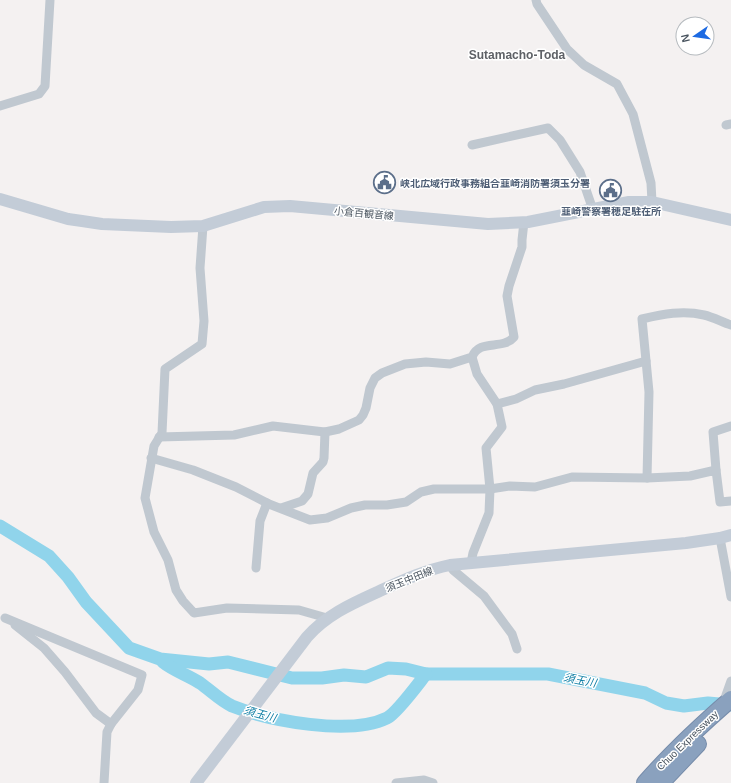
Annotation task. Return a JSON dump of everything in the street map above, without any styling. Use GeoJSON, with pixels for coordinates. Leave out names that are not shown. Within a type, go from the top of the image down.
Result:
{"type":"FeatureCollection","features":[{"type":"Feature","properties":{"kind":"highway","name":"Chuo Expressway"},"geometry":{"type":"LineString","coordinates":[[662,776],[694,732],[731,699]]}},
{"type":"Feature","properties":{"kind":"highway","name":"Chuo Expressway"},"geometry":{"type":"LineString","coordinates":[[645,783],[662,776],[731,713]]}},
{"type":"Feature","properties":{"kind":"main road","name":"小倉百観音線"},"geometry":{"type":"LineString","coordinates":[[0,199],[68,219],[102,224],[171,227],[203,226],[264,207],[290,206],[488,224],[524,222],[629,202],[652,202],[731,220]]}},
{"type":"Feature","properties":{"kind":"main road","name":"須玉中田線"},"geometry":{"type":"LineString","coordinates":[[196,783],[307,637],[327,618],[348,605],[417,574],[450,565],[686,543],[725,536]]}},
{"type":"Feature","properties":{"kind":"street"},"geometry":{"type":"LineString","coordinates":[[0,106],[39,94],[45,86],[50,0]]}},
{"type":"Feature","properties":{"kind":"street"},"geometry":{"type":"LineString","coordinates":[[536,0],[537,4],[567,49],[584,66],[617,84],[633,114],[651,183],[652,202]]}},
{"type":"Feature","properties":{"kind":"street"},"geometry":{"type":"LineString","coordinates":[[472,145],[548,128],[560,140],[580,172],[593,210]]}},
{"type":"Feature","properties":{"kind":"street"},"geometry":{"type":"LineString","coordinates":[[471,563],[489,513],[490,489],[486,448],[502,427],[497,404],[477,374],[472,357],[474,351],[481,347],[510,342],[514,337],[507,296],[522,247],[524,222]]}},
{"type":"Feature","properties":{"kind":"street"},"geometry":{"type":"LineString","coordinates":[[203,226],[200,268],[204,321],[202,344],[165,369],[162,433],[154,446],[145,498],[154,532],[168,560],[176,590],[183,601],[194,613],[227,608],[299,610],[327,618]]}},
{"type":"Feature","properties":{"kind":"street"},"geometry":{"type":"LineString","coordinates":[[647,478],[649,392],[642,319],[668,313],[687,312],[704,315],[731,325]]}},
{"type":"Feature","properties":{"kind":"street"},"geometry":{"type":"LineString","coordinates":[[159,437],[234,435],[273,426],[325,432],[339,429],[359,420],[366,408],[370,388],[375,378],[382,373],[405,364],[426,362],[450,364],[472,357]]}},
{"type":"Feature","properties":{"kind":"street"},"geometry":{"type":"LineString","coordinates":[[497,404],[516,399],[535,390],[564,384],[646,361]]}},
{"type":"Feature","properties":{"kind":"street"},"geometry":{"type":"LineString","coordinates":[[731,426],[713,432],[720,502],[731,501]]}},
{"type":"Feature","properties":{"kind":"street"},"geometry":{"type":"LineString","coordinates":[[281,508],[302,501],[308,494],[313,473],[323,462],[325,432]]}},
{"type":"Feature","properties":{"kind":"street"},"geometry":{"type":"LineString","coordinates":[[151,458],[193,470],[236,487],[267,503],[310,520],[326,518],[351,508],[365,505],[387,506],[406,502],[426,490],[490,489],[510,486],[535,487],[572,477],[647,478],[690,476],[716,470]]}},
{"type":"Feature","properties":{"kind":"street"},"geometry":{"type":"LineString","coordinates":[[256,568],[260,521],[267,503]]}},
{"type":"Feature","properties":{"kind":"street"},"geometry":{"type":"LineString","coordinates":[[725,536],[731,597]]}},
{"type":"Feature","properties":{"kind":"street"},"geometry":{"type":"LineString","coordinates":[[450,565],[484,596],[512,634],[517,649]]}},
{"type":"Feature","properties":{"kind":"street"},"geometry":{"type":"LineString","coordinates":[[3,617],[44,648],[65,672],[96,713],[111,724]]}},
{"type":"Feature","properties":{"kind":"street"},"geometry":{"type":"LineString","coordinates":[[3,617],[142,675],[138,690],[111,724],[107,732],[104,783]]}},
{"type":"Feature","properties":{"kind":"street"},"geometry":{"type":"LineString","coordinates":[[731,681],[726,695],[731,696]]}},
{"type":"Feature","properties":{"kind":"street"},"geometry":{"type":"LineString","coordinates":[[396,783],[424,780],[433,783]]}},
{"type":"Feature","properties":{"kind":"waterway","name":"須玉川"},"geometry":{"type":"LineString","coordinates":[[0,526],[49,556],[68,577],[86,602],[129,648],[160,659],[209,664],[228,662],[292,678],[322,678],[344,675],[366,677],[388,668],[406,669],[426,674],[548,674],[645,693],[666,703],[684,706],[708,703],[731,705]]}},
{"type":"Feature","properties":{"kind":"waterway","name":"須玉川"},"geometry":{"type":"LineString","coordinates":[[163,662],[200,683],[232,706],[267,717],[332,726],[353,726],[371,723],[387,718],[402,705],[426,674]]}},
{"type":"Feature","properties":{"kind":"place","name":"峡北広域行政事務組合韮崎消防署須玉分署"},"geometry":{"type":"Point","coordinates":[385,183]}},
{"type":"Feature","properties":{"kind":"place","name":"韮崎警察署穂足駐在所"},"geometry":{"type":"Point","coordinates":[611,191]}},
{"type":"Feature","properties":{"kind":"district","name":"Sutamacho-Toda"},"geometry":{"type":"Point","coordinates":[517,55]}}]}
